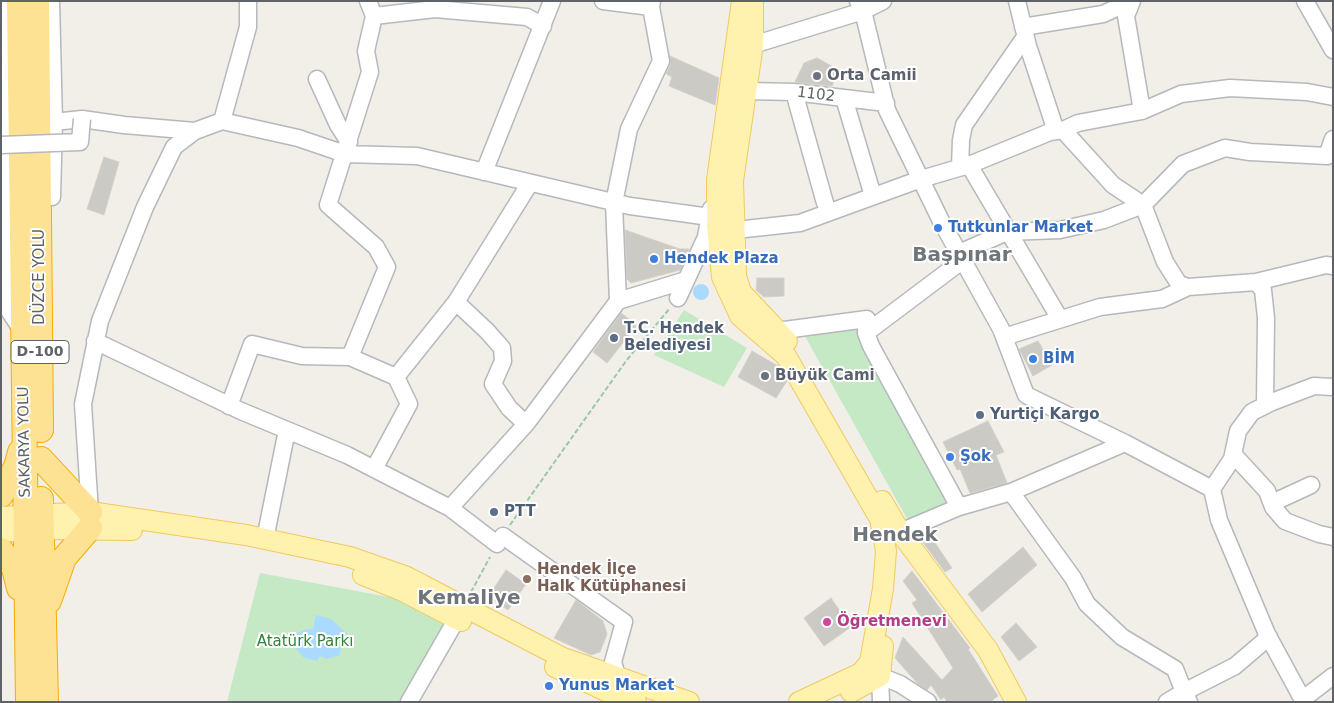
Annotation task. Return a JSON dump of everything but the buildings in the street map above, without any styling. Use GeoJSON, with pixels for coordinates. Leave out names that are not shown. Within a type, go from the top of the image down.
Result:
{"type":"FeatureCollection","features":[{"type":"Feature","properties":{"kind":"highway","name":"SAKARYA YOLU"},"geometry":{"type":"LineString","coordinates":[[19,1],[21,329],[25,428],[33,523]]}},
{"type":"Feature","properties":{"kind":"highway","name":"DÜZCE YOLU"},"geometry":{"type":"LineString","coordinates":[[38,1],[41,459],[33,523],[35,620],[46,702]]}},
{"type":"Feature","properties":{"kind":"highway"},"geometry":{"type":"LineString","coordinates":[[40,254],[52,197]]}},
{"type":"Feature","properties":{"kind":"highway"},"geometry":{"type":"LineString","coordinates":[[1,494],[16,467],[25,428]]}},
{"type":"Feature","properties":{"kind":"highway"},"geometry":{"type":"LineString","coordinates":[[35,620],[64,558],[90,520],[41,459]]}},
{"type":"Feature","properties":{"kind":"highway"},"geometry":{"type":"LineString","coordinates":[[1,550],[14,568],[35,620]]}},
{"type":"Feature","properties":{"kind":"highway","name":"D-100"},"geometry":{"type":"LineString","coordinates":[[28,702],[35,620]]}},
{"type":"Feature","properties":{"kind":"main road"},"geometry":{"type":"LineString","coordinates":[[742,1],[746,91],[733,181],[736,276],[740,292],[795,349],[900,532],[988,650],[1016,702]]}},
{"type":"Feature","properties":{"kind":"main road"},"geometry":{"type":"LineString","coordinates":[[753,1],[717,180],[717,226],[722,277],[740,316],[786,356],[880,519],[886,551],[883,590],[870,662],[870,675]]}},
{"type":"Feature","properties":{"kind":"main road"},"geometry":{"type":"LineString","coordinates":[[1,518],[33,523],[90,520],[265,539],[350,557],[407,577],[460,613]]}},
{"type":"Feature","properties":{"kind":"main road"},"geometry":{"type":"LineString","coordinates":[[880,519],[900,532]]}},
{"type":"Feature","properties":{"kind":"main road"},"geometry":{"type":"LineString","coordinates":[[90,520],[347,569],[460,613],[563,658],[624,695],[689,702]]}},
{"type":"Feature","properties":{"kind":"main road"},"geometry":{"type":"LineString","coordinates":[[1,532],[33,523]]}},
{"type":"Feature","properties":{"kind":"main road"},"geometry":{"type":"LineString","coordinates":[[832,702],[870,675],[900,532]]}},
{"type":"Feature","properties":{"kind":"main road"},"geometry":{"type":"LineString","coordinates":[[799,702],[870,675]]}},
{"type":"Feature","properties":{"kind":"street"},"geometry":{"type":"LineString","coordinates":[[3,1],[2,212],[6,306],[21,329]]}},
{"type":"Feature","properties":{"kind":"street"},"geometry":{"type":"LineString","coordinates":[[51,1],[54,122],[52,197]]}},
{"type":"Feature","properties":{"kind":"street"},"geometry":{"type":"LineString","coordinates":[[222,121],[248,27],[248,1]]}},
{"type":"Feature","properties":{"kind":"street"},"geometry":{"type":"LineString","coordinates":[[484,172],[552,1]]}},
{"type":"Feature","properties":{"kind":"street"},"geometry":{"type":"LineString","coordinates":[[603,1],[652,4],[661,61],[628,129],[614,203],[618,301]]}},
{"type":"Feature","properties":{"kind":"street"},"geometry":{"type":"LineString","coordinates":[[745,47],[861,6],[883,1]]}},
{"type":"Feature","properties":{"kind":"street"},"geometry":{"type":"LineString","coordinates":[[1017,1],[1024,32],[1056,131],[1113,185],[1143,205],[1165,262],[1179,284],[1188,287]]}},
{"type":"Feature","properties":{"kind":"street"},"geometry":{"type":"LineString","coordinates":[[1060,319],[964,166],[961,140],[964,125],[1024,32],[1104,14],[1132,1]]}},
{"type":"Feature","properties":{"kind":"street"},"geometry":{"type":"LineString","coordinates":[[1132,1],[1126,16],[1142,111]]}},
{"type":"Feature","properties":{"kind":"street"},"geometry":{"type":"LineString","coordinates":[[1304,1],[1333,50]]}},
{"type":"Feature","properties":{"kind":"street"},"geometry":{"type":"LineString","coordinates":[[861,6],[887,110],[961,257],[1004,337],[1026,395],[1125,443],[1212,489]]}},
{"type":"Feature","properties":{"kind":"street"},"geometry":{"type":"LineString","coordinates":[[350,357],[387,267],[376,247],[328,206],[370,72],[366,51],[371,8],[436,9],[528,17],[543,26]]}},
{"type":"Feature","properties":{"kind":"street"},"geometry":{"type":"LineString","coordinates":[[317,79],[347,148]]}},
{"type":"Feature","properties":{"kind":"street"},"geometry":{"type":"LineString","coordinates":[[736,230],[800,223],[921,179],[964,166],[1078,123],[1142,111],[1181,94],[1230,88],[1307,92],[1333,97]]}},
{"type":"Feature","properties":{"kind":"street","name":"1102"},"geometry":{"type":"LineString","coordinates":[[746,91],[794,92],[844,98],[873,196]]}},
{"type":"Feature","properties":{"kind":"street"},"geometry":{"type":"LineString","coordinates":[[794,92],[825,203]]}},
{"type":"Feature","properties":{"kind":"street"},"geometry":{"type":"LineString","coordinates":[[844,98],[886,103]]}},
{"type":"Feature","properties":{"kind":"street"},"geometry":{"type":"LineString","coordinates":[[54,122],[82,119],[195,132]]}},
{"type":"Feature","properties":{"kind":"street"},"geometry":{"type":"LineString","coordinates":[[1,145],[80,142],[82,119]]}},
{"type":"Feature","properties":{"kind":"street"},"geometry":{"type":"LineString","coordinates":[[90,520],[84,404],[100,321],[145,207],[174,148],[195,132],[222,121],[347,148],[417,156],[614,203],[710,217]]}},
{"type":"Feature","properties":{"kind":"street"},"geometry":{"type":"LineString","coordinates":[[774,328],[867,326],[961,257],[1007,232],[1060,230],[1104,220],[1143,205],[1183,164],[1225,148],[1250,152],[1330,156],[1333,140]]}},
{"type":"Feature","properties":{"kind":"street"},"geometry":{"type":"LineString","coordinates":[[678,298],[706,237],[717,180]]}},
{"type":"Feature","properties":{"kind":"street"},"geometry":{"type":"LineString","coordinates":[[396,377],[456,302],[530,183]]}},
{"type":"Feature","properties":{"kind":"street"},"geometry":{"type":"LineString","coordinates":[[1004,337],[1100,307],[1162,299],[1188,287],[1256,282],[1326,265],[1333,266]]}},
{"type":"Feature","properties":{"kind":"street"},"geometry":{"type":"LineString","coordinates":[[450,508],[526,424],[618,301],[686,280]]}},
{"type":"Feature","properties":{"kind":"street"},"geometry":{"type":"LineString","coordinates":[[1256,282],[1263,290],[1266,318],[1265,405]]}},
{"type":"Feature","properties":{"kind":"street"},"geometry":{"type":"LineString","coordinates":[[456,302],[502,348],[503,361],[494,384],[509,408],[526,424]]}},
{"type":"Feature","properties":{"kind":"street"},"geometry":{"type":"LineString","coordinates":[[867,326],[912,424],[959,507]]}},
{"type":"Feature","properties":{"kind":"street"},"geometry":{"type":"LineString","coordinates":[[96,341],[229,406],[374,469],[450,508],[624,622],[614,662],[624,695]]}},
{"type":"Feature","properties":{"kind":"street"},"geometry":{"type":"LineString","coordinates":[[229,406],[252,344],[302,356],[350,357],[396,377],[409,404],[374,469]]}},
{"type":"Feature","properties":{"kind":"street"},"geometry":{"type":"LineString","coordinates":[[1333,387],[1314,386],[1252,412],[1238,431],[1232,459],[1212,489],[1219,520],[1269,637],[1304,700],[1333,676]]}},
{"type":"Feature","properties":{"kind":"street"},"geometry":{"type":"LineString","coordinates":[[265,539],[287,430]]}},
{"type":"Feature","properties":{"kind":"street"},"geometry":{"type":"LineString","coordinates":[[900,532],[959,507],[1011,492],[1125,443]]}},
{"type":"Feature","properties":{"kind":"street"},"geometry":{"type":"LineString","coordinates":[[1233,454],[1267,491],[1272,503],[1285,521],[1333,537]]}},
{"type":"Feature","properties":{"kind":"street"},"geometry":{"type":"LineString","coordinates":[[1272,503],[1311,485]]}},
{"type":"Feature","properties":{"kind":"street"},"geometry":{"type":"LineString","coordinates":[[1011,492],[1073,578],[1087,604],[1122,637],[1175,669],[1187,697]]}},
{"type":"Feature","properties":{"kind":"street"},"geometry":{"type":"LineString","coordinates":[[409,702],[460,613]]}},
{"type":"Feature","properties":{"kind":"street"},"geometry":{"type":"LineString","coordinates":[[1167,702],[1187,697],[1236,666],[1269,637]]}},
{"type":"Feature","properties":{"kind":"street"},"geometry":{"type":"LineString","coordinates":[[870,675],[881,702]]}},
{"type":"Feature","properties":{"kind":"street"},"geometry":{"type":"LineString","coordinates":[[870,675],[900,684],[928,702]]}},
{"type":"Feature","properties":{"kind":"path"},"geometry":{"type":"LineString","coordinates":[[460,613],[500,540],[626,361],[678,298]]}},
{"type":"Feature","properties":{"kind":"green space"},"geometry":{"type":"Polygon","coordinates":[[[684,310],[747,348],[724,387],[654,355],[684,310]]]}},
{"type":"Feature","properties":{"kind":"green space"},"geometry":{"type":"Polygon","coordinates":[[[858,329],[954,508],[910,524],[802,331],[858,329]]]}},
{"type":"Feature","properties":{"kind":"green space","name":"Atatürk Parkı"},"geometry":{"type":"Polygon","coordinates":[[[260,573],[405,600],[448,621],[402,702],[227,702],[260,573]]]}},
{"type":"Feature","properties":{"kind":"water"},"geometry":{"type":"Polygon","coordinates":[[[698,284],[704,284],[709,289],[707,298],[698,300],[693,295],[693,289],[698,284]]]}},
{"type":"Feature","properties":{"kind":"water"},"geometry":{"type":"Polygon","coordinates":[[[316,615],[331,619],[347,634],[345,642],[341,643],[340,655],[327,659],[320,656],[317,661],[303,657],[295,647],[295,637],[298,633],[307,629],[313,629],[316,615]]]}},
{"type":"Feature","properties":{"kind":"place","name":"Orta Camii"},"geometry":{"type":"Point","coordinates":[817,76]}},
{"type":"Feature","properties":{"kind":"place","name":"Tutkunlar Market"},"geometry":{"type":"Point","coordinates":[938,228]}},
{"type":"Feature","properties":{"kind":"place","name":"Hendek Plaza"},"geometry":{"type":"Point","coordinates":[654,259]}},
{"type":"Feature","properties":{"kind":"place","name":"T.C. Hendek Belediyesi"},"geometry":{"type":"Point","coordinates":[614,338]}},
{"type":"Feature","properties":{"kind":"place","name":"BİM"},"geometry":{"type":"Point","coordinates":[1033,359]}},
{"type":"Feature","properties":{"kind":"place","name":"Büyük Cami"},"geometry":{"type":"Point","coordinates":[765,376]}},
{"type":"Feature","properties":{"kind":"place","name":"Yurtiçi Kargo"},"geometry":{"type":"Point","coordinates":[980,415]}},
{"type":"Feature","properties":{"kind":"place","name":"Şok"},"geometry":{"type":"Point","coordinates":[950,457]}},
{"type":"Feature","properties":{"kind":"place","name":"PTT"},"geometry":{"type":"Point","coordinates":[494,512]}},
{"type":"Feature","properties":{"kind":"place","name":"Hendek İlçe Halk Kütüphanesi"},"geometry":{"type":"Point","coordinates":[527,579]}},
{"type":"Feature","properties":{"kind":"place","name":"Öğretmenevi"},"geometry":{"type":"Point","coordinates":[827,622]}},
{"type":"Feature","properties":{"kind":"place","name":"Yunus Market"},"geometry":{"type":"Point","coordinates":[549,686]}},
{"type":"Feature","properties":{"kind":"district","name":"Başpınar"},"geometry":{"type":"Point","coordinates":[962,256]}},
{"type":"Feature","properties":{"kind":"district","name":"Hendek"},"geometry":{"type":"Point","coordinates":[895,536]}},
{"type":"Feature","properties":{"kind":"district","name":"Kemaliye"},"geometry":{"type":"Point","coordinates":[469,599]}}]}
